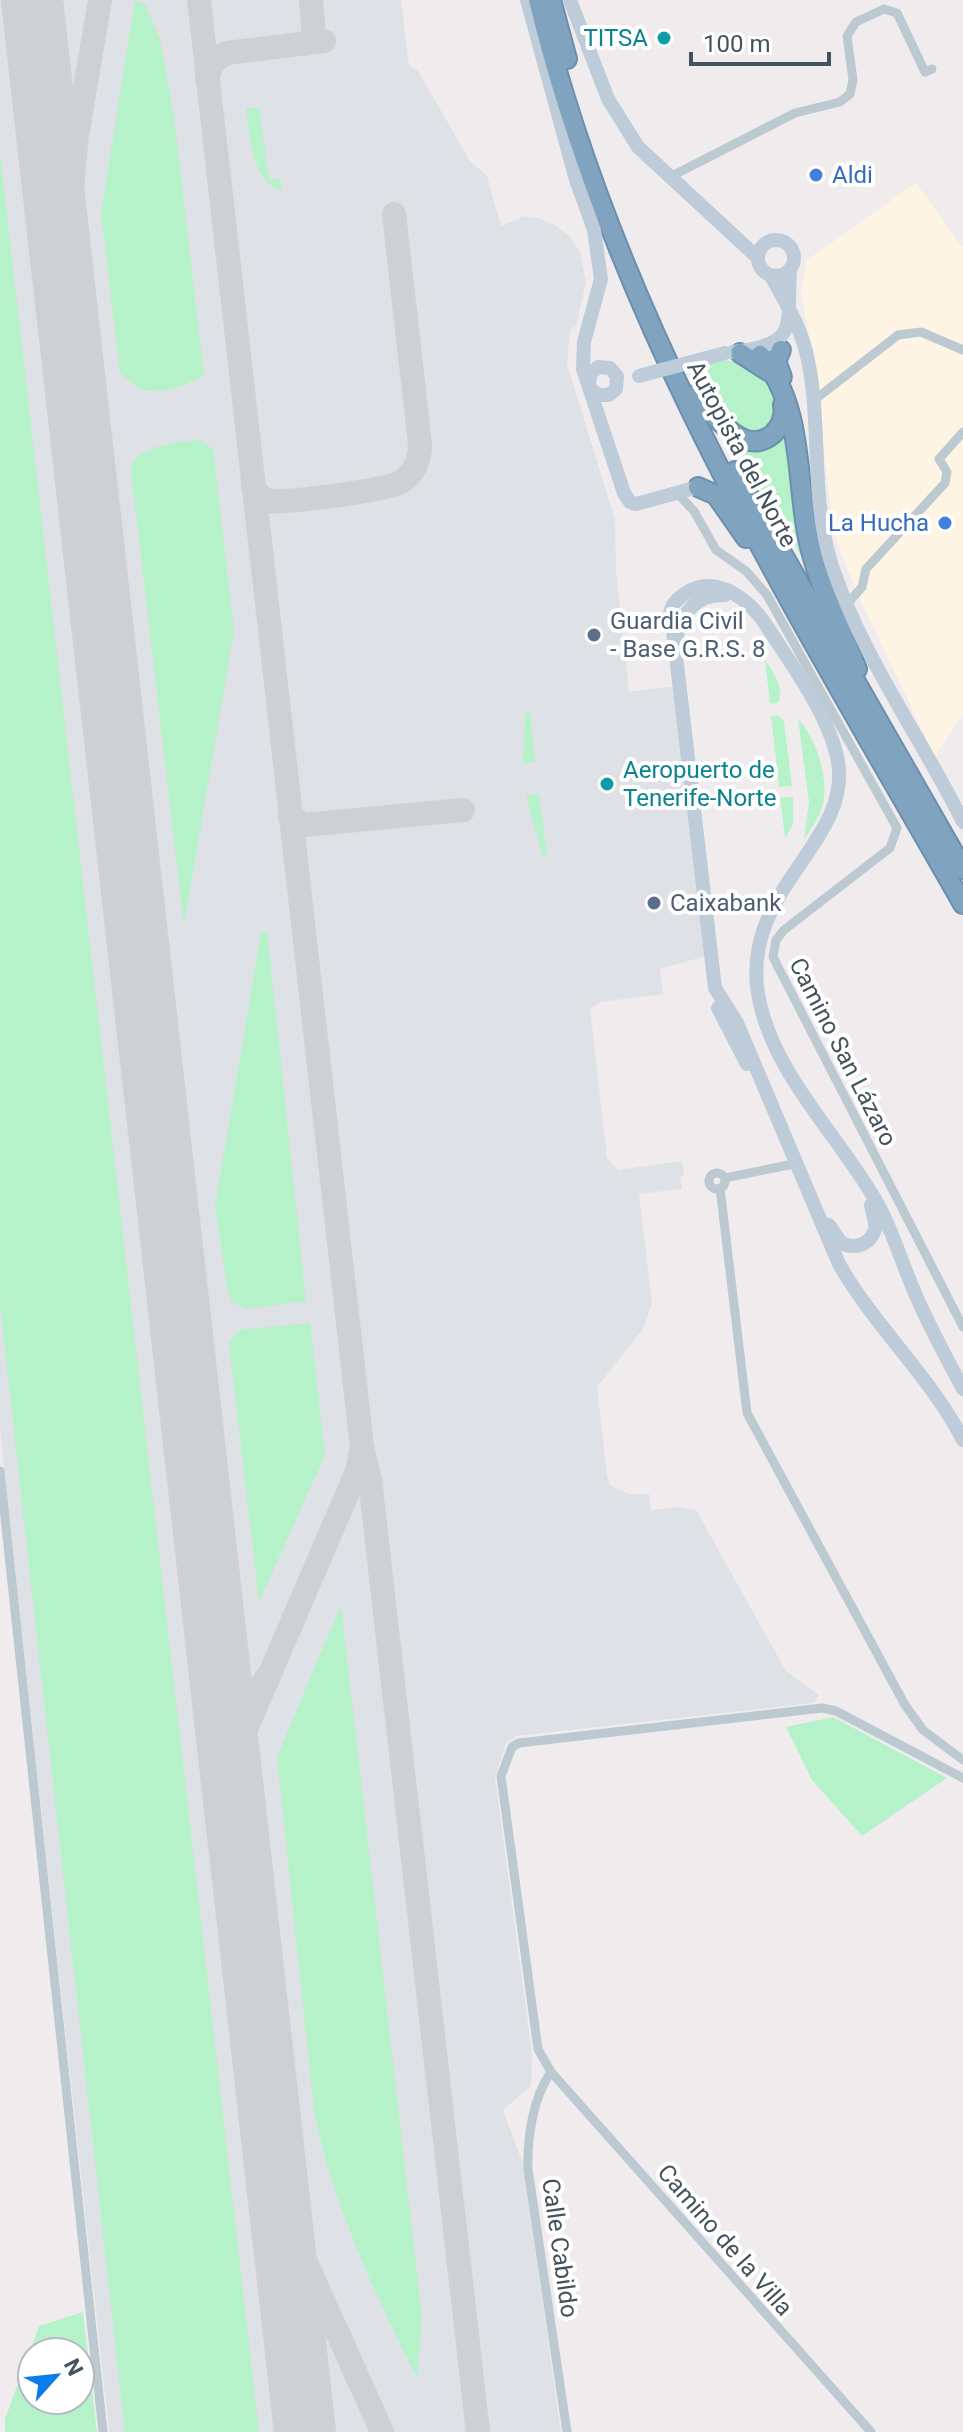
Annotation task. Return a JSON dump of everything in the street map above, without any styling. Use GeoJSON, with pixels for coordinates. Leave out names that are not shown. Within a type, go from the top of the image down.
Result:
{"type":"FeatureCollection","features":[{"type":"Feature","properties":{"kind":"highway","name":"Autopista del Norte"},"geometry":{"type":"LineString","coordinates":[[538,0],[579,140],[636,297],[683,397],[795,609],[963,904]]}},
{"type":"Feature","properties":{"kind":"highway","name":"Autopista del Norte"},"geometry":{"type":"LineString","coordinates":[[551,0],[607,187],[646,289],[695,395],[855,686],[963,869]]}},
{"type":"Feature","properties":{"kind":"highway"},"geometry":{"type":"LineString","coordinates":[[781,350],[776,361],[793,406],[809,541],[817,571],[874,714]]}},
{"type":"Feature","properties":{"kind":"highway"},"geometry":{"type":"LineString","coordinates":[[695,395],[731,432],[746,440],[771,436],[780,426],[784,412],[783,399],[767,370],[741,353]]}},
{"type":"Feature","properties":{"kind":"highway"},"geometry":{"type":"LineString","coordinates":[[741,353],[774,372],[785,393],[796,441]]}},
{"type":"Feature","properties":{"kind":"highway"},"geometry":{"type":"LineString","coordinates":[[698,487],[716,495],[795,609]]}},
{"type":"Feature","properties":{"kind":"main road"},"geometry":{"type":"LineString","coordinates":[[527,0],[597,241],[601,279],[582,362],[628,499],[636,504],[674,491],[698,487]]}},
{"type":"Feature","properties":{"kind":"main road"},"geometry":{"type":"LineString","coordinates":[[570,0],[621,123],[638,147],[758,258],[762,270],[771,276],[791,310],[808,359],[821,522],[847,604],[963,822]]}},
{"type":"Feature","properties":{"kind":"main road"},"geometry":{"type":"LineString","coordinates":[[618,379],[741,353],[774,343],[785,335],[791,310],[790,271],[795,260],[789,245],[778,240],[766,243],[715,217]]}},
{"type":"Feature","properties":{"kind":"main road"},"geometry":{"type":"LineString","coordinates":[[758,258],[766,243]]}},
{"type":"Feature","properties":{"kind":"main road"},"geometry":{"type":"LineString","coordinates":[[771,276],[781,276],[790,271]]}},
{"type":"Feature","properties":{"kind":"main road"},"geometry":{"type":"LineString","coordinates":[[588,334],[590,347],[602,366],[613,370],[618,379],[616,389],[607,396],[595,394],[589,386],[592,371],[602,366]]}},
{"type":"Feature","properties":{"kind":"main road"},"geometry":{"type":"LineString","coordinates":[[781,350],[801,334]]}},
{"type":"Feature","properties":{"kind":"main road"},"geometry":{"type":"LineString","coordinates":[[741,353],[793,351],[808,359]]}},
{"type":"Feature","properties":{"kind":"main road"},"geometry":{"type":"LineString","coordinates":[[963,1389],[912,1287],[885,1218],[785,1061],[759,996],[757,961],[765,921],[825,824],[838,791],[839,777],[836,753],[823,721],[758,612],[739,597],[722,594],[695,603],[682,620],[675,647],[709,951],[710,988],[731,1039],[762,1088],[798,1163],[817,1216],[847,1278],[932,1390],[963,1440]]}},
{"type":"Feature","properties":{"kind":"main road"},"geometry":{"type":"LineString","coordinates":[[709,951],[719,996],[737,1023],[762,1088]]}},
{"type":"Feature","properties":{"kind":"main road"},"geometry":{"type":"LineString","coordinates":[[812,1197],[838,1239],[845,1245],[858,1246],[870,1240],[876,1227],[866,1189]]}},
{"type":"Feature","properties":{"kind":"street"},"geometry":{"type":"LineString","coordinates":[[668,178],[795,113],[840,102],[850,94],[853,80],[847,36],[856,22],[884,9],[897,13],[925,72],[932,69]]}},
{"type":"Feature","properties":{"kind":"street"},"geometry":{"type":"LineString","coordinates":[[812,401],[898,335],[921,332],[963,350]]}},
{"type":"Feature","properties":{"kind":"street"},"geometry":{"type":"LineString","coordinates":[[811,383],[833,385]]}},
{"type":"Feature","properties":{"kind":"street"},"geometry":{"type":"LineString","coordinates":[[847,604],[862,587],[866,569],[945,483],[947,472],[939,459],[963,432]]}},
{"type":"Feature","properties":{"kind":"street"},"geometry":{"type":"LineString","coordinates":[[694,511],[693,497],[698,487]]}},
{"type":"Feature","properties":{"kind":"street","name":"Camino San Lázaro"},"geometry":{"type":"LineString","coordinates":[[674,491],[685,498],[716,550],[746,571],[767,595],[897,828],[890,848],[784,930],[774,946],[773,957],[963,1327]]}},
{"type":"Feature","properties":{"kind":"street"},"geometry":{"type":"LineString","coordinates":[[720,1188],[711,1186],[710,1177],[718,1172],[725,1178],[784,1169],[798,1163]]}},
{"type":"Feature","properties":{"kind":"street"},"geometry":{"type":"LineString","coordinates":[[725,1178],[720,1188],[747,1413],[905,1705],[923,1730],[963,1760]]}},
{"type":"Feature","properties":{"kind":"street"},"geometry":{"type":"LineString","coordinates":[[0,1471],[103,2432]]}},
{"type":"Feature","properties":{"kind":"street","name":"Camino de la Villa"},"geometry":{"type":"LineString","coordinates":[[871,2432],[551,2072],[538,2049],[501,1776],[512,1747],[547,1738],[822,1708],[836,1711],[963,1778]]}},
{"type":"Feature","properties":{"kind":"street","name":"Calle Cabildo"},"geometry":{"type":"LineString","coordinates":[[551,2072],[538,2098],[528,2149],[528,2169],[567,2432]]}},
{"type":"Feature","properties":{"kind":"shaded area"},"geometry":{"type":"Polygon","coordinates":[[[0,0],[401,0],[409,66],[418,71],[470,161],[487,176],[501,226],[524,216],[537,218],[555,225],[571,238],[580,252],[586,282],[576,326],[570,330],[567,364],[615,520],[616,570],[629,692],[683,685],[713,954],[660,969],[663,994],[601,1002],[590,1008],[607,1158],[618,1170],[682,1161],[684,1176],[680,1177],[682,1189],[639,1194],[652,1304],[643,1329],[597,1387],[607,1476],[610,1485],[628,1494],[649,1494],[651,1510],[680,1507],[696,1510],[786,1671],[819,1695],[814,1703],[516,1736],[506,1743],[495,1777],[532,2053],[531,2086],[503,2110],[523,2164],[561,2432],[109,2432],[0,1431],[0,0]]]}},
{"type":"Feature","properties":{"kind":"shaded area"},"geometry":{"type":"Polygon","coordinates":[[[916,183],[963,248],[963,714],[935,757],[854,586],[834,535],[813,360],[801,292],[807,260],[916,183]]]}},
{"type":"Feature","properties":{"kind":"green space"},"geometry":{"type":"Polygon","coordinates":[[[135,0],[145,4],[160,39],[174,116],[204,375],[182,386],[157,391],[141,389],[120,373],[101,213],[135,0]]]}},
{"type":"Feature","properties":{"kind":"green space"},"geometry":{"type":"Polygon","coordinates":[[[246,108],[259,108],[269,179],[280,179],[282,190],[272,186],[258,168],[246,108]]]}},
{"type":"Feature","properties":{"kind":"green space"},"geometry":{"type":"Polygon","coordinates":[[[0,153],[259,2432],[125,2432],[0,1305],[0,153]]]}},
{"type":"Feature","properties":{"kind":"green space"},"geometry":{"type":"Polygon","coordinates":[[[722,360],[750,368],[770,384],[777,406],[764,432],[751,431],[729,419],[689,368],[722,360]]]}},
{"type":"Feature","properties":{"kind":"green space"},"geometry":{"type":"Polygon","coordinates":[[[787,424],[814,577],[732,440],[787,424]]]}},
{"type":"Feature","properties":{"kind":"green space"},"geometry":{"type":"Polygon","coordinates":[[[200,440],[213,449],[234,630],[184,926],[131,471],[134,459],[150,450],[200,440]]]}},
{"type":"Feature","properties":{"kind":"green space"},"geometry":{"type":"Polygon","coordinates":[[[765,660],[779,687],[778,703],[770,704],[765,660]]]}},
{"type":"Feature","properties":{"kind":"green space"},"geometry":{"type":"Polygon","coordinates":[[[530,711],[535,763],[523,763],[525,714],[530,711]]]}},
{"type":"Feature","properties":{"kind":"green space"},"geometry":{"type":"Polygon","coordinates":[[[778,715],[784,721],[792,786],[779,787],[771,716],[778,715]]]}},
{"type":"Feature","properties":{"kind":"green space"},"geometry":{"type":"Polygon","coordinates":[[[798,719],[814,745],[822,766],[824,788],[822,809],[804,839],[809,802],[798,719]]]}},
{"type":"Feature","properties":{"kind":"green space"},"geometry":{"type":"Polygon","coordinates":[[[539,793],[547,856],[543,857],[526,796],[539,793]]]}},
{"type":"Feature","properties":{"kind":"green space"},"geometry":{"type":"Polygon","coordinates":[[[793,797],[793,824],[785,838],[780,798],[793,797]]]}},
{"type":"Feature","properties":{"kind":"green space"},"geometry":{"type":"Polygon","coordinates":[[[267,931],[306,1301],[246,1309],[233,1303],[228,1292],[215,1206],[261,932],[267,931]]]}},
{"type":"Feature","properties":{"kind":"green space"},"geometry":{"type":"Polygon","coordinates":[[[310,1323],[325,1455],[259,1602],[229,1343],[239,1330],[310,1323]]]}},
{"type":"Feature","properties":{"kind":"green space"},"geometry":{"type":"Polygon","coordinates":[[[341,1605],[422,2318],[417,2377],[356,2246],[331,2178],[314,2110],[277,1757],[341,1605]]]}},
{"type":"Feature","properties":{"kind":"green space"},"geometry":{"type":"Polygon","coordinates":[[[833,1717],[947,1778],[862,1836],[812,1780],[786,1727],[833,1717]]]}},
{"type":"Feature","properties":{"kind":"green space"},"geometry":{"type":"Polygon","coordinates":[[[83,2312],[86,2336],[35,2336],[39,2326],[83,2312]]]}},
{"type":"Feature","properties":{"kind":"green space"},"geometry":{"type":"Polygon","coordinates":[[[16,2389],[16,2416],[95,2416],[97,2432],[5,2432],[5,2419],[16,2389]]]}},
{"type":"Feature","properties":{"kind":"taxiway"},"geometry":{"type":"LineString","coordinates":[[63,279],[77,135],[100,0]]}},
{"type":"Feature","properties":{"kind":"taxiway"},"geometry":{"type":"LineString","coordinates":[[199,0],[362,1447],[370,1480],[478,2432]]}},
{"type":"Feature","properties":{"kind":"taxiway"},"geometry":{"type":"LineString","coordinates":[[305,44],[314,36],[311,0]]}},
{"type":"Feature","properties":{"kind":"taxiway"},"geometry":{"type":"LineString","coordinates":[[207,79],[213,61],[227,53],[324,41]]}},
{"type":"Feature","properties":{"kind":"taxiway"},"geometry":{"type":"LineString","coordinates":[[253,485],[260,495],[271,501],[316,498],[393,485],[406,478],[416,465],[420,444],[394,214]]}},
{"type":"Feature","properties":{"kind":"taxiway"},"geometry":{"type":"LineString","coordinates":[[290,817],[304,825],[463,810]]}},
{"type":"Feature","properties":{"kind":"taxiway"},"geometry":{"type":"LineString","coordinates":[[237,1823],[236,1791],[243,1736],[358,1469],[361,1450]]}},
{"type":"Feature","properties":{"kind":"taxiway"},"geometry":{"type":"LineString","coordinates":[[219,1668],[228,1683],[240,1690],[254,1689],[267,1677]]}},
{"type":"Feature","properties":{"kind":"taxiway"},"geometry":{"type":"LineString","coordinates":[[280,2204],[382,2432]]}},
{"type":"Feature","properties":{"kind":"runway"},"geometry":{"type":"LineString","coordinates":[[32,0],[305,2432]]}},
{"type":"Feature","properties":{"kind":"place","name":"TITSA"},"geometry":{"type":"Point","coordinates":[664,38]}},
{"type":"Feature","properties":{"kind":"place","name":"Aldi"},"geometry":{"type":"Point","coordinates":[816,175]}},
{"type":"Feature","properties":{"kind":"place","name":"La Hucha"},"geometry":{"type":"Point","coordinates":[945,523]}},
{"type":"Feature","properties":{"kind":"place","name":"Guardia Civil - Base G.R.S. 8"},"geometry":{"type":"Point","coordinates":[594,635]}},
{"type":"Feature","properties":{"kind":"place","name":"Aeropuerto de Tenerife-Norte"},"geometry":{"type":"Point","coordinates":[607,784]}},
{"type":"Feature","properties":{"kind":"place","name":"Caixabank"},"geometry":{"type":"Point","coordinates":[654,903]}}]}
